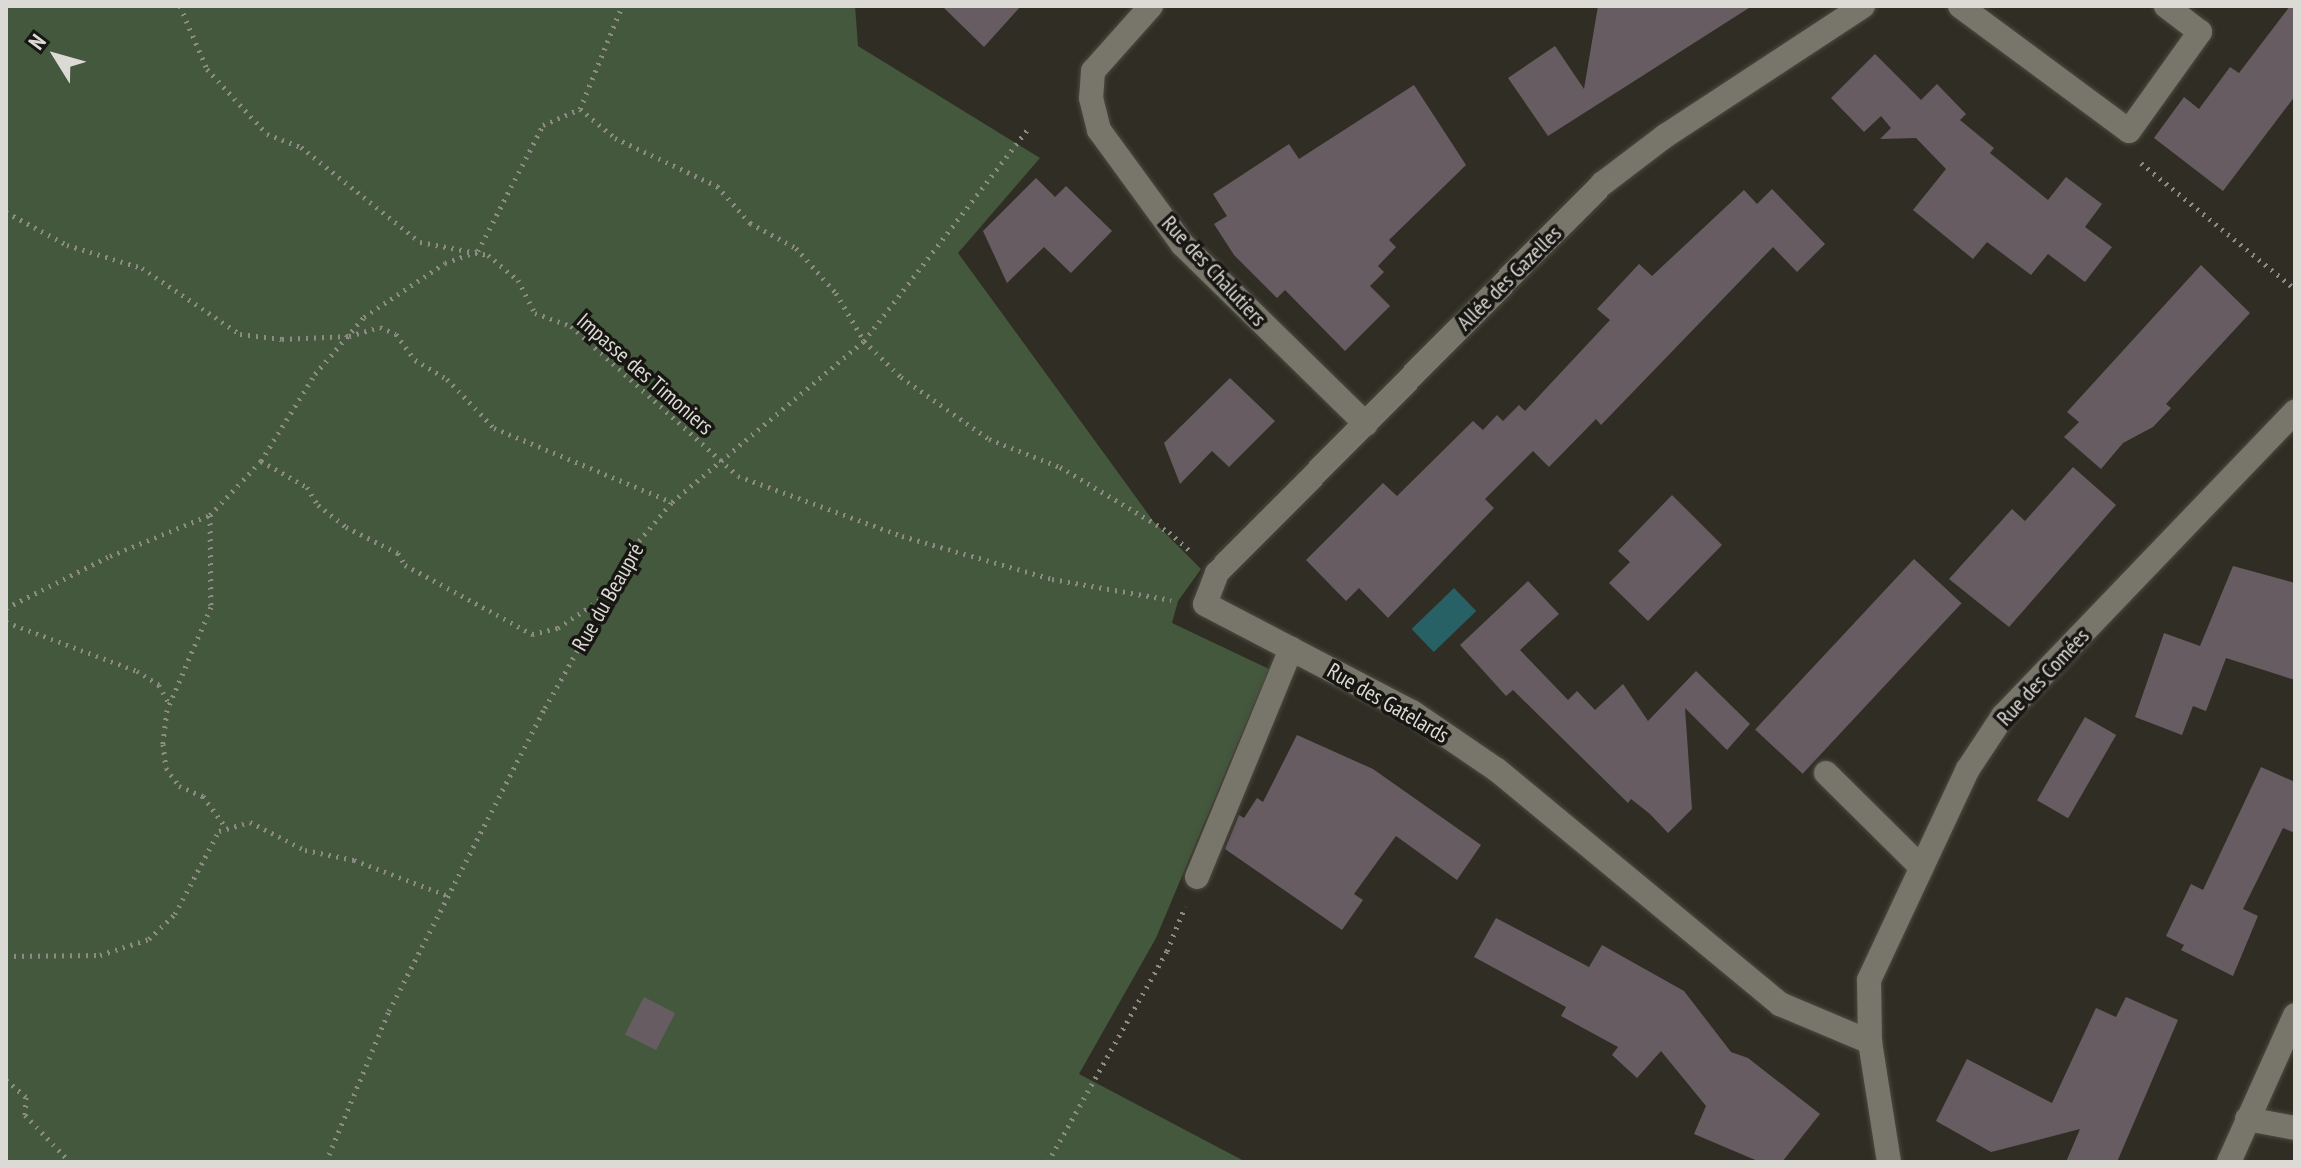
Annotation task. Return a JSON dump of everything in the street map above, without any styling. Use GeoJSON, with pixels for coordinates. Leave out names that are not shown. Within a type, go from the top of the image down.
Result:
{"type":"FeatureCollection","features":[{"type":"Feature","properties":{"kind":"street","name":"Rue des Chalutiers"},"geometry":{"type":"LineString","coordinates":[[1151,6],[1093,71],[1091,98],[1099,130],[1183,245],[1366,424]]}},
{"type":"Feature","properties":{"kind":"street","name":"Allée des Gazelles"},"geometry":{"type":"LineString","coordinates":[[1205,604],[1217,573],[1602,184],[1665,136],[1863,6]]}},
{"type":"Feature","properties":{"kind":"street"},"geometry":{"type":"LineString","coordinates":[[1960,6],[2129,131],[2200,32],[2166,6]]}},
{"type":"Feature","properties":{"kind":"street","name":"Rue des Comées"},"geometry":{"type":"LineString","coordinates":[[1870,1042],[1869,980],[1968,769],[2003,716],[2295,411]]}},
{"type":"Feature","properties":{"kind":"street","name":"Rue des Gatelards"},"geometry":{"type":"LineString","coordinates":[[1205,604],[1412,712],[1497,770],[1780,1004],[1870,1042]]}},
{"type":"Feature","properties":{"kind":"street"},"geometry":{"type":"LineString","coordinates":[[1197,877],[1291,649]]}},
{"type":"Feature","properties":{"kind":"street"},"geometry":{"type":"LineString","coordinates":[[1826,773],[1921,867]]}},
{"type":"Feature","properties":{"kind":"street"},"geometry":{"type":"LineString","coordinates":[[2229,1162],[2295,1015]]}},
{"type":"Feature","properties":{"kind":"street"},"geometry":{"type":"LineString","coordinates":[[1870,1042],[1881,1157]]}},
{"type":"Feature","properties":{"kind":"street"},"geometry":{"type":"LineString","coordinates":[[2247,1119],[2295,1128]]}},
{"type":"Feature","properties":{"kind":"path"},"geometry":{"type":"LineString","coordinates":[[180,6],[207,69],[267,134],[301,147],[420,242],[478,251]]}},
{"type":"Feature","properties":{"kind":"path"},"geometry":{"type":"LineString","coordinates":[[6,608],[110,556],[210,515],[261,461],[315,374],[364,317],[445,263],[478,251],[543,125],[580,109],[622,6]]}},
{"type":"Feature","properties":{"kind":"path"},"geometry":{"type":"LineString","coordinates":[[580,109],[615,138],[717,186],[750,223],[796,248],[836,293],[864,341],[901,377],[989,439],[1060,467],[1169,532],[1198,558]]}},
{"type":"Feature","properties":{"kind":"path","name":"Rue du Beaupré"},"geometry":{"type":"LineString","coordinates":[[326,1162],[389,1011],[639,541],[672,502],[864,341],[1027,130]]}},
{"type":"Feature","properties":{"kind":"path"},"geometry":{"type":"LineString","coordinates":[[2129,131],[2131,154],[2295,289]]}},
{"type":"Feature","properties":{"kind":"path"},"geometry":{"type":"LineString","coordinates":[[6,212],[67,245],[142,268],[240,334],[282,339],[349,336],[380,327],[396,334],[415,360],[447,379],[494,428],[672,502]]}},
{"type":"Feature","properties":{"kind":"path","name":"Impasse des Timoniers"},"geometry":{"type":"LineString","coordinates":[[478,251],[518,280],[535,313],[571,326],[722,463]]}},
{"type":"Feature","properties":{"kind":"path"},"geometry":{"type":"LineString","coordinates":[[261,461],[307,487],[318,505],[346,527],[398,553],[405,565],[532,634],[558,628],[611,593]]}},
{"type":"Feature","properties":{"kind":"path"},"geometry":{"type":"LineString","coordinates":[[722,463],[738,476],[902,536],[1052,579],[1205,604]]}},
{"type":"Feature","properties":{"kind":"path"},"geometry":{"type":"LineString","coordinates":[[210,515],[211,607],[170,706],[163,744],[166,768],[179,786],[203,796],[225,826]]}},
{"type":"Feature","properties":{"kind":"path"},"geometry":{"type":"LineString","coordinates":[[1171,600],[1177,589]]}},
{"type":"Feature","properties":{"kind":"path"},"geometry":{"type":"LineString","coordinates":[[6,622],[137,671],[159,685],[170,706]]}},
{"type":"Feature","properties":{"kind":"path"},"geometry":{"type":"LineString","coordinates":[[225,826],[250,822],[305,850],[354,860],[449,896]]}},
{"type":"Feature","properties":{"kind":"path"},"geometry":{"type":"LineString","coordinates":[[6,956],[100,955],[149,939],[175,914],[225,826]]}},
{"type":"Feature","properties":{"kind":"path"},"geometry":{"type":"LineString","coordinates":[[1048,1162],[1167,951],[1197,877]]}},
{"type":"Feature","properties":{"kind":"path"},"geometry":{"type":"LineString","coordinates":[[6,1080],[26,1097],[25,1115],[70,1162]]}},
{"type":"Feature","properties":{"kind":"green space"},"geometry":{"type":"Polygon","coordinates":[[[6,6],[855,6],[858,46],[1040,158],[958,253],[1154,522],[1201,569],[1178,601],[1172,623],[1269,669],[1156,938],[1079,1074],[1246,1162],[6,1162],[6,6]]]}},
{"type":"Feature","properties":{"kind":"water"},"geometry":{"type":"Polygon","coordinates":[[[1454,588],[1476,611],[1434,652],[1412,629],[1454,588]]]}},
{"type":"Feature","properties":{"kind":"building"},"geometry":{"type":"Polygon","coordinates":[[[942,6],[1021,6],[984,47],[942,6]]]}},
{"type":"Feature","properties":{"kind":"building"},"geometry":{"type":"Polygon","coordinates":[[[1598,6],[1752,6],[1548,136],[1508,78],[1555,46],[1584,89],[1598,6]]]}},
{"type":"Feature","properties":{"kind":"building"},"geometry":{"type":"Polygon","coordinates":[[[2290,6],[2295,6],[2295,96],[2223,191],[2154,138],[2184,97],[2199,109],[2230,67],[2239,73],[2290,6]]]}},
{"type":"Feature","properties":{"kind":"building"},"geometry":{"type":"Polygon","coordinates":[[[1875,54],[1921,100],[1937,84],[1966,114],[1960,120],[1994,148],[1990,153],[2048,200],[2066,177],[2102,204],[2085,227],[2112,247],[2085,282],[2048,254],[2031,275],[1987,242],[1973,259],[1913,210],[1946,169],[1916,138],[1880,139],[1891,128],[1881,116],[1864,132],[1831,98],[1875,54]]]}},
{"type":"Feature","properties":{"kind":"building"},"geometry":{"type":"Polygon","coordinates":[[[1414,85],[1466,165],[1389,240],[1396,247],[1378,266],[1384,272],[1370,286],[1390,306],[1345,351],[1285,290],[1277,298],[1234,255],[1214,224],[1227,216],[1213,194],[1289,144],[1299,159],[1414,85]]]}},
{"type":"Feature","properties":{"kind":"building"},"geometry":{"type":"Polygon","coordinates":[[[1036,178],[1055,197],[1066,186],[1112,231],[1071,273],[1044,247],[1007,283],[983,231],[1036,178]]]}},
{"type":"Feature","properties":{"kind":"building"},"geometry":{"type":"Polygon","coordinates":[[[1772,189],[1825,244],[1797,272],[1773,247],[1601,425],[1596,419],[1549,467],[1533,451],[1485,499],[1494,508],[1388,618],[1359,588],[1346,601],[1306,560],[1383,483],[1397,496],[1473,421],[1483,430],[1497,415],[1503,421],[1519,405],[1525,411],[1610,320],[1597,309],[1639,264],[1652,276],[1744,190],[1757,204],[1772,189]]]}},
{"type":"Feature","properties":{"kind":"building"},"geometry":{"type":"Polygon","coordinates":[[[2201,265],[2250,313],[2166,404],[2171,408],[2153,427],[2123,443],[2101,469],[2064,437],[2079,422],[2067,412],[2201,265]]]}},
{"type":"Feature","properties":{"kind":"building"},"geometry":{"type":"Polygon","coordinates":[[[1230,378],[1275,421],[1229,467],[1212,451],[1180,484],[1164,443],[1230,378]]]}},
{"type":"Feature","properties":{"kind":"building"},"geometry":{"type":"Polygon","coordinates":[[[2073,467],[2116,505],[2009,627],[1949,579],[2012,509],[2025,521],[2073,467]]]}},
{"type":"Feature","properties":{"kind":"building"},"geometry":{"type":"Polygon","coordinates":[[[1672,495],[1722,545],[1648,621],[1609,583],[1630,562],[1618,551],[1672,495]]]}},
{"type":"Feature","properties":{"kind":"building"},"geometry":{"type":"Polygon","coordinates":[[[1914,559],[1962,603],[1803,774],[1755,729],[1914,559]]]}},
{"type":"Feature","properties":{"kind":"building"},"geometry":{"type":"Polygon","coordinates":[[[2233,566],[2295,583],[2295,680],[2226,658],[2206,711],[2193,706],[2182,735],[2135,717],[2164,633],[2200,646],[2233,566]]]}},
{"type":"Feature","properties":{"kind":"building"},"geometry":{"type":"Polygon","coordinates":[[[1528,581],[1559,614],[1520,650],[1568,700],[1577,691],[1595,710],[1623,684],[1648,721],[1696,671],[1750,724],[1727,750],[1685,708],[1692,809],[1668,833],[1631,799],[1628,803],[1513,690],[1506,696],[1460,645],[1528,581]]]}},
{"type":"Feature","properties":{"kind":"building"},"geometry":{"type":"Polygon","coordinates":[[[2085,717],[2116,735],[2068,818],[2037,800],[2085,717]]]}},
{"type":"Feature","properties":{"kind":"building"},"geometry":{"type":"Polygon","coordinates":[[[1297,735],[1373,769],[1481,845],[1457,880],[1396,836],[1354,894],[1363,900],[1342,930],[1225,849],[1239,815],[1244,818],[1257,798],[1263,802],[1297,735]]]}},
{"type":"Feature","properties":{"kind":"building"},"geometry":{"type":"Polygon","coordinates":[[[2261,767],[2295,782],[2295,833],[2283,828],[2243,909],[2258,916],[2233,976],[2181,950],[2184,945],[2166,936],[2191,884],[2203,890],[2261,767]]]}},
{"type":"Feature","properties":{"kind":"building"},"geometry":{"type":"Polygon","coordinates":[[[1496,918],[1589,967],[1602,945],[1684,991],[1731,1052],[1748,1058],[1820,1114],[1782,1162],[1760,1162],[1694,1134],[1706,1106],[1661,1051],[1637,1078],[1612,1055],[1618,1047],[1561,1016],[1566,1007],[1474,957],[1496,918]]]}},
{"type":"Feature","properties":{"kind":"building"},"geometry":{"type":"Polygon","coordinates":[[[644,997],[675,1013],[656,1050],[625,1034],[644,997]]]}},
{"type":"Feature","properties":{"kind":"building"},"geometry":{"type":"Polygon","coordinates":[[[2126,997],[2178,1020],[2117,1162],[2066,1162],[2080,1129],[1991,1152],[1936,1121],[1967,1059],[2052,1103],[2096,1008],[2116,1017],[2126,997]]]}}]}
